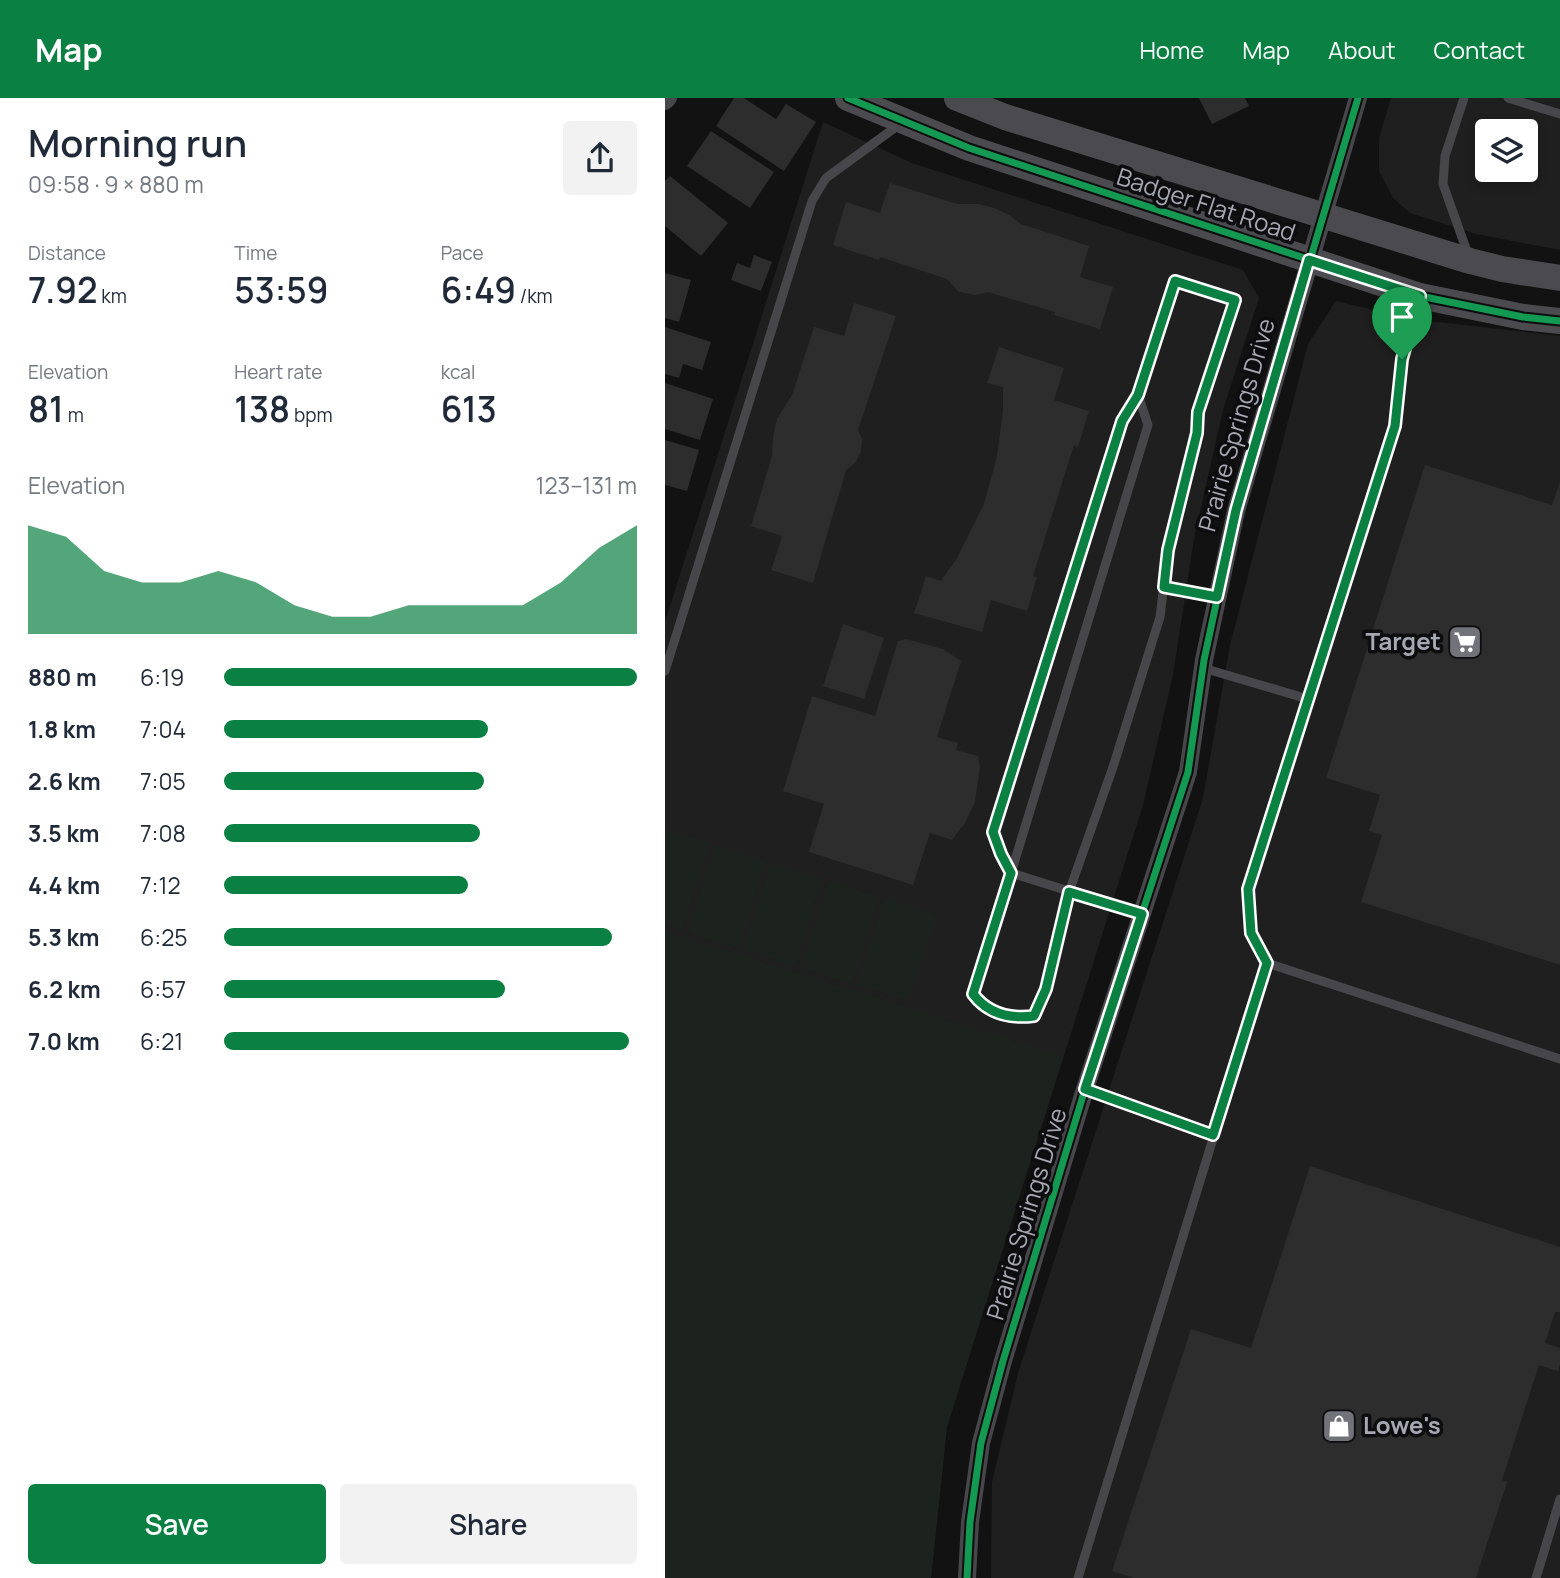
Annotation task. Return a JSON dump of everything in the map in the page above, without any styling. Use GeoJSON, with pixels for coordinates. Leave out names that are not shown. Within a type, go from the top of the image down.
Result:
{"type":"FeatureCollection","features":[{"type":"Feature","properties":{"kind":"street","name":"Badger Flat Road"},"geometry":{"type":"LineString","coordinates":[[848,98],[968,148],[1420,296],[1523,317],[1560,321]]}},
{"type":"Feature","properties":{"kind":"street","name":"Badger Flat Road"},"geometry":{"type":"LineString","coordinates":[[957,98],[1005,117],[1470,261],[1560,278]]}},
{"type":"Feature","properties":{"kind":"street","name":"Prairie Springs Drive"},"geometry":{"type":"LineString","coordinates":[[967,1578],[970,1522],[981,1443],[1085,1089],[1188,772],[1203,668],[1236,510],[1358,98]]}},
{"type":"Feature","properties":{"kind":"lane"},"geometry":{"type":"LineString","coordinates":[[1464,98],[1445,156],[1443,184],[1470,261]]}},
{"type":"Feature","properties":{"kind":"lane"},"geometry":{"type":"LineString","coordinates":[[1508,98],[1560,114]]}},
{"type":"Feature","properties":{"kind":"lane"},"geometry":{"type":"LineString","coordinates":[[665,671],[812,201],[826,178],[904,122]]}},
{"type":"Feature","properties":{"kind":"lane"},"geometry":{"type":"LineString","coordinates":[[1138,395],[1148,425],[1011,873],[973,994],[982,1007],[1015,1018],[1034,1016],[1042,998],[1069,892],[1113,767],[1160,617],[1168,550],[1197,433],[1198,412],[1235,300],[1175,281],[1138,395],[1122,421],[993,832],[1011,873],[1069,892],[1142,914]]}},
{"type":"Feature","properties":{"kind":"lane"},"geometry":{"type":"LineString","coordinates":[[1420,296],[1402,359],[1395,426],[1248,889],[1251,933],[1267,963],[1560,1059]]}},
{"type":"Feature","properties":{"kind":"lane"},"geometry":{"type":"LineString","coordinates":[[1164,587],[1217,597]]}},
{"type":"Feature","properties":{"kind":"lane"},"geometry":{"type":"LineString","coordinates":[[1203,668],[1308,699]]}},
{"type":"Feature","properties":{"kind":"lane"},"geometry":{"type":"LineString","coordinates":[[1078,1578],[1267,963]]}},
{"type":"Feature","properties":{"kind":"lane"},"geometry":{"type":"LineString","coordinates":[[1085,1089],[1213,1135]]}},
{"type":"Feature","properties":{"kind":"lane"},"geometry":{"type":"LineString","coordinates":[[1536,1578],[1560,1499]]}},
{"type":"Feature","properties":{"kind":"shaded area"},"geometry":{"type":"Polygon","coordinates":[[[1391,98],[1560,98],[1560,250],[1476,234],[1410,213],[1393,198],[1379,171],[1379,138],[1391,98]]]}},
{"type":"Feature","properties":{"kind":"shaded area"},"geometry":{"type":"Polygon","coordinates":[[[823,122],[912,163],[1243,270],[1259,298],[1223,410],[1194,539],[1173,675],[1143,805],[947,1427],[931,1578],[665,1578],[665,622],[823,122]]]}},
{"type":"Feature","properties":{"kind":"shaded area"},"geometry":{"type":"Polygon","coordinates":[[[1336,301],[1411,319],[1560,336],[1560,1578],[991,1578],[992,1482],[1018,1373],[1203,798],[1230,645],[1308,344],[1336,301]]]}},
{"type":"Feature","properties":{"kind":"shaded area"},"geometry":{"type":"Polygon","coordinates":[[[665,829],[709,843],[682,930],[665,925],[665,829]]]}},
{"type":"Feature","properties":{"kind":"shaded area"},"geometry":{"type":"Polygon","coordinates":[[[715,845],[765,861],[739,948],[688,932],[715,845]]]}},
{"type":"Feature","properties":{"kind":"shaded area"},"geometry":{"type":"Polygon","coordinates":[[[771,863],[822,879],[795,966],[744,950],[771,863]]]}},
{"type":"Feature","properties":{"kind":"shaded area"},"geometry":{"type":"Polygon","coordinates":[[[829,881],[879,897],[852,984],[802,968],[829,881]]]}},
{"type":"Feature","properties":{"kind":"shaded area"},"geometry":{"type":"Polygon","coordinates":[[[885,898],[936,914],[908,1001],[858,985],[885,898]]]}},
{"type":"Feature","properties":{"kind":"shaded area"},"geometry":{"type":"Polygon","coordinates":[[[665,932],[1063,1056],[947,1427],[931,1578],[665,1578],[665,932]]]}},
{"type":"Feature","properties":{"kind":"building"},"geometry":{"type":"Polygon","coordinates":[[[734,98],[744,98],[776,119],[786,104],[816,122],[784,171],[716,126],[734,98]]]}},
{"type":"Feature","properties":{"kind":"building"},"geometry":{"type":"Polygon","coordinates":[[[1199,98],[1245,98],[1249,106],[1212,124],[1199,98]]]}},
{"type":"Feature","properties":{"kind":"building"},"geometry":{"type":"Polygon","coordinates":[[[711,131],[774,172],[750,208],[687,166],[711,131]]]}},
{"type":"Feature","properties":{"kind":"building"},"geometry":{"type":"Polygon","coordinates":[[[670,176],[728,223],[701,256],[665,226],[665,181],[670,176]]]}},
{"type":"Feature","properties":{"kind":"building"},"geometry":{"type":"Polygon","coordinates":[[[890,183],[957,204],[979,204],[994,208],[1021,224],[1089,246],[1080,277],[1113,287],[1100,329],[988,292],[976,295],[964,293],[958,291],[947,279],[833,245],[846,202],[880,213],[890,183]]]}},
{"type":"Feature","properties":{"kind":"building"},"geometry":{"type":"Polygon","coordinates":[[[754,255],[772,262],[761,291],[731,280],[737,263],[750,268],[754,255]]]}},
{"type":"Feature","properties":{"kind":"building"},"geometry":{"type":"Polygon","coordinates":[[[665,273],[691,280],[679,322],[665,318],[665,273]]]}},
{"type":"Feature","properties":{"kind":"building"},"geometry":{"type":"Polygon","coordinates":[[[854,303],[896,316],[858,430],[862,439],[861,451],[856,462],[846,470],[813,583],[771,570],[782,536],[751,526],[772,456],[777,419],[792,395],[814,327],[844,336],[854,303]]]}},
{"type":"Feature","properties":{"kind":"building"},"geometry":{"type":"Polygon","coordinates":[[[665,327],[711,342],[702,370],[683,364],[679,378],[665,374],[665,327]]]}},
{"type":"Feature","properties":{"kind":"building"},"geometry":{"type":"Polygon","coordinates":[[[999,347],[1064,368],[1054,400],[1089,411],[1078,447],[1074,445],[1033,576],[1037,577],[1027,611],[991,600],[982,632],[914,613],[926,576],[941,581],[957,558],[984,504],[997,456],[1003,411],[1003,387],[987,383],[999,347]]]}},
{"type":"Feature","properties":{"kind":"building"},"geometry":{"type":"Polygon","coordinates":[[[665,383],[713,399],[700,440],[665,429],[665,383]]]}},
{"type":"Feature","properties":{"kind":"building"},"geometry":{"type":"Polygon","coordinates":[[[665,440],[699,450],[687,491],[665,485],[665,440]]]}},
{"type":"Feature","properties":{"kind":"building","name":"Target"},"geometry":{"type":"Polygon","coordinates":[[[1425,465],[1552,505],[1560,482],[1560,965],[1361,902],[1382,835],[1369,831],[1380,795],[1326,778],[1425,465]]]}},
{"type":"Feature","properties":{"kind":"building"},"geometry":{"type":"Polygon","coordinates":[[[843,624],[884,638],[864,699],[823,686],[843,624]]]}},
{"type":"Feature","properties":{"kind":"building"},"geometry":{"type":"Polygon","coordinates":[[[906,639],[943,649],[961,661],[937,737],[958,743],[956,750],[978,756],[980,767],[975,802],[965,823],[952,840],[930,833],[913,885],[809,852],[824,804],[783,791],[812,696],[875,716],[898,641],[906,639]]]}},
{"type":"Feature","properties":{"kind":"building","name":"Lowe's"},"geometry":{"type":"Polygon","coordinates":[[[1310,1166],[1560,1247],[1560,1312],[1555,1312],[1545,1343],[1560,1348],[1560,1365],[1558,1371],[1539,1365],[1502,1480],[1507,1482],[1476,1578],[1134,1578],[1112,1571],[1191,1329],[1251,1348],[1310,1166]]]}},
{"type":"Feature","properties":{"kind":"cycle path"},"geometry":{"type":"LineString","coordinates":[[848,98],[969,148],[1420,296],[1523,317],[1560,321]]}},
{"type":"Feature","properties":{"kind":"cycle path"},"geometry":{"type":"LineString","coordinates":[[967,1578],[970,1522],[981,1443],[1085,1089],[1188,772],[1204,660],[1236,511],[1358,98]]}},
{"type":"Feature","properties":{"kind":"place","name":"Target"},"geometry":{"type":"Point","coordinates":[1465,642]}},
{"type":"Feature","properties":{"kind":"place","name":"Lowe's"},"geometry":{"type":"Point","coordinates":[1339,1426]}},
{"type":"Feature","properties":{"kind":"route"},"geometry":{"type":"LineString","coordinates":[[1309,260],[1420,296],[1402,359],[1395,426],[1248,889],[1251,933],[1267,963],[1213,1135],[1085,1089],[1142,914],[1069,892],[1046,989],[1034,1016],[1015,1018],[982,1007],[973,994],[1011,873],[993,832],[1122,421],[1138,395],[1175,281],[1235,300],[1198,412],[1197,433],[1168,550],[1164,587],[1217,597],[1236,510],[1309,260]]}}]}
